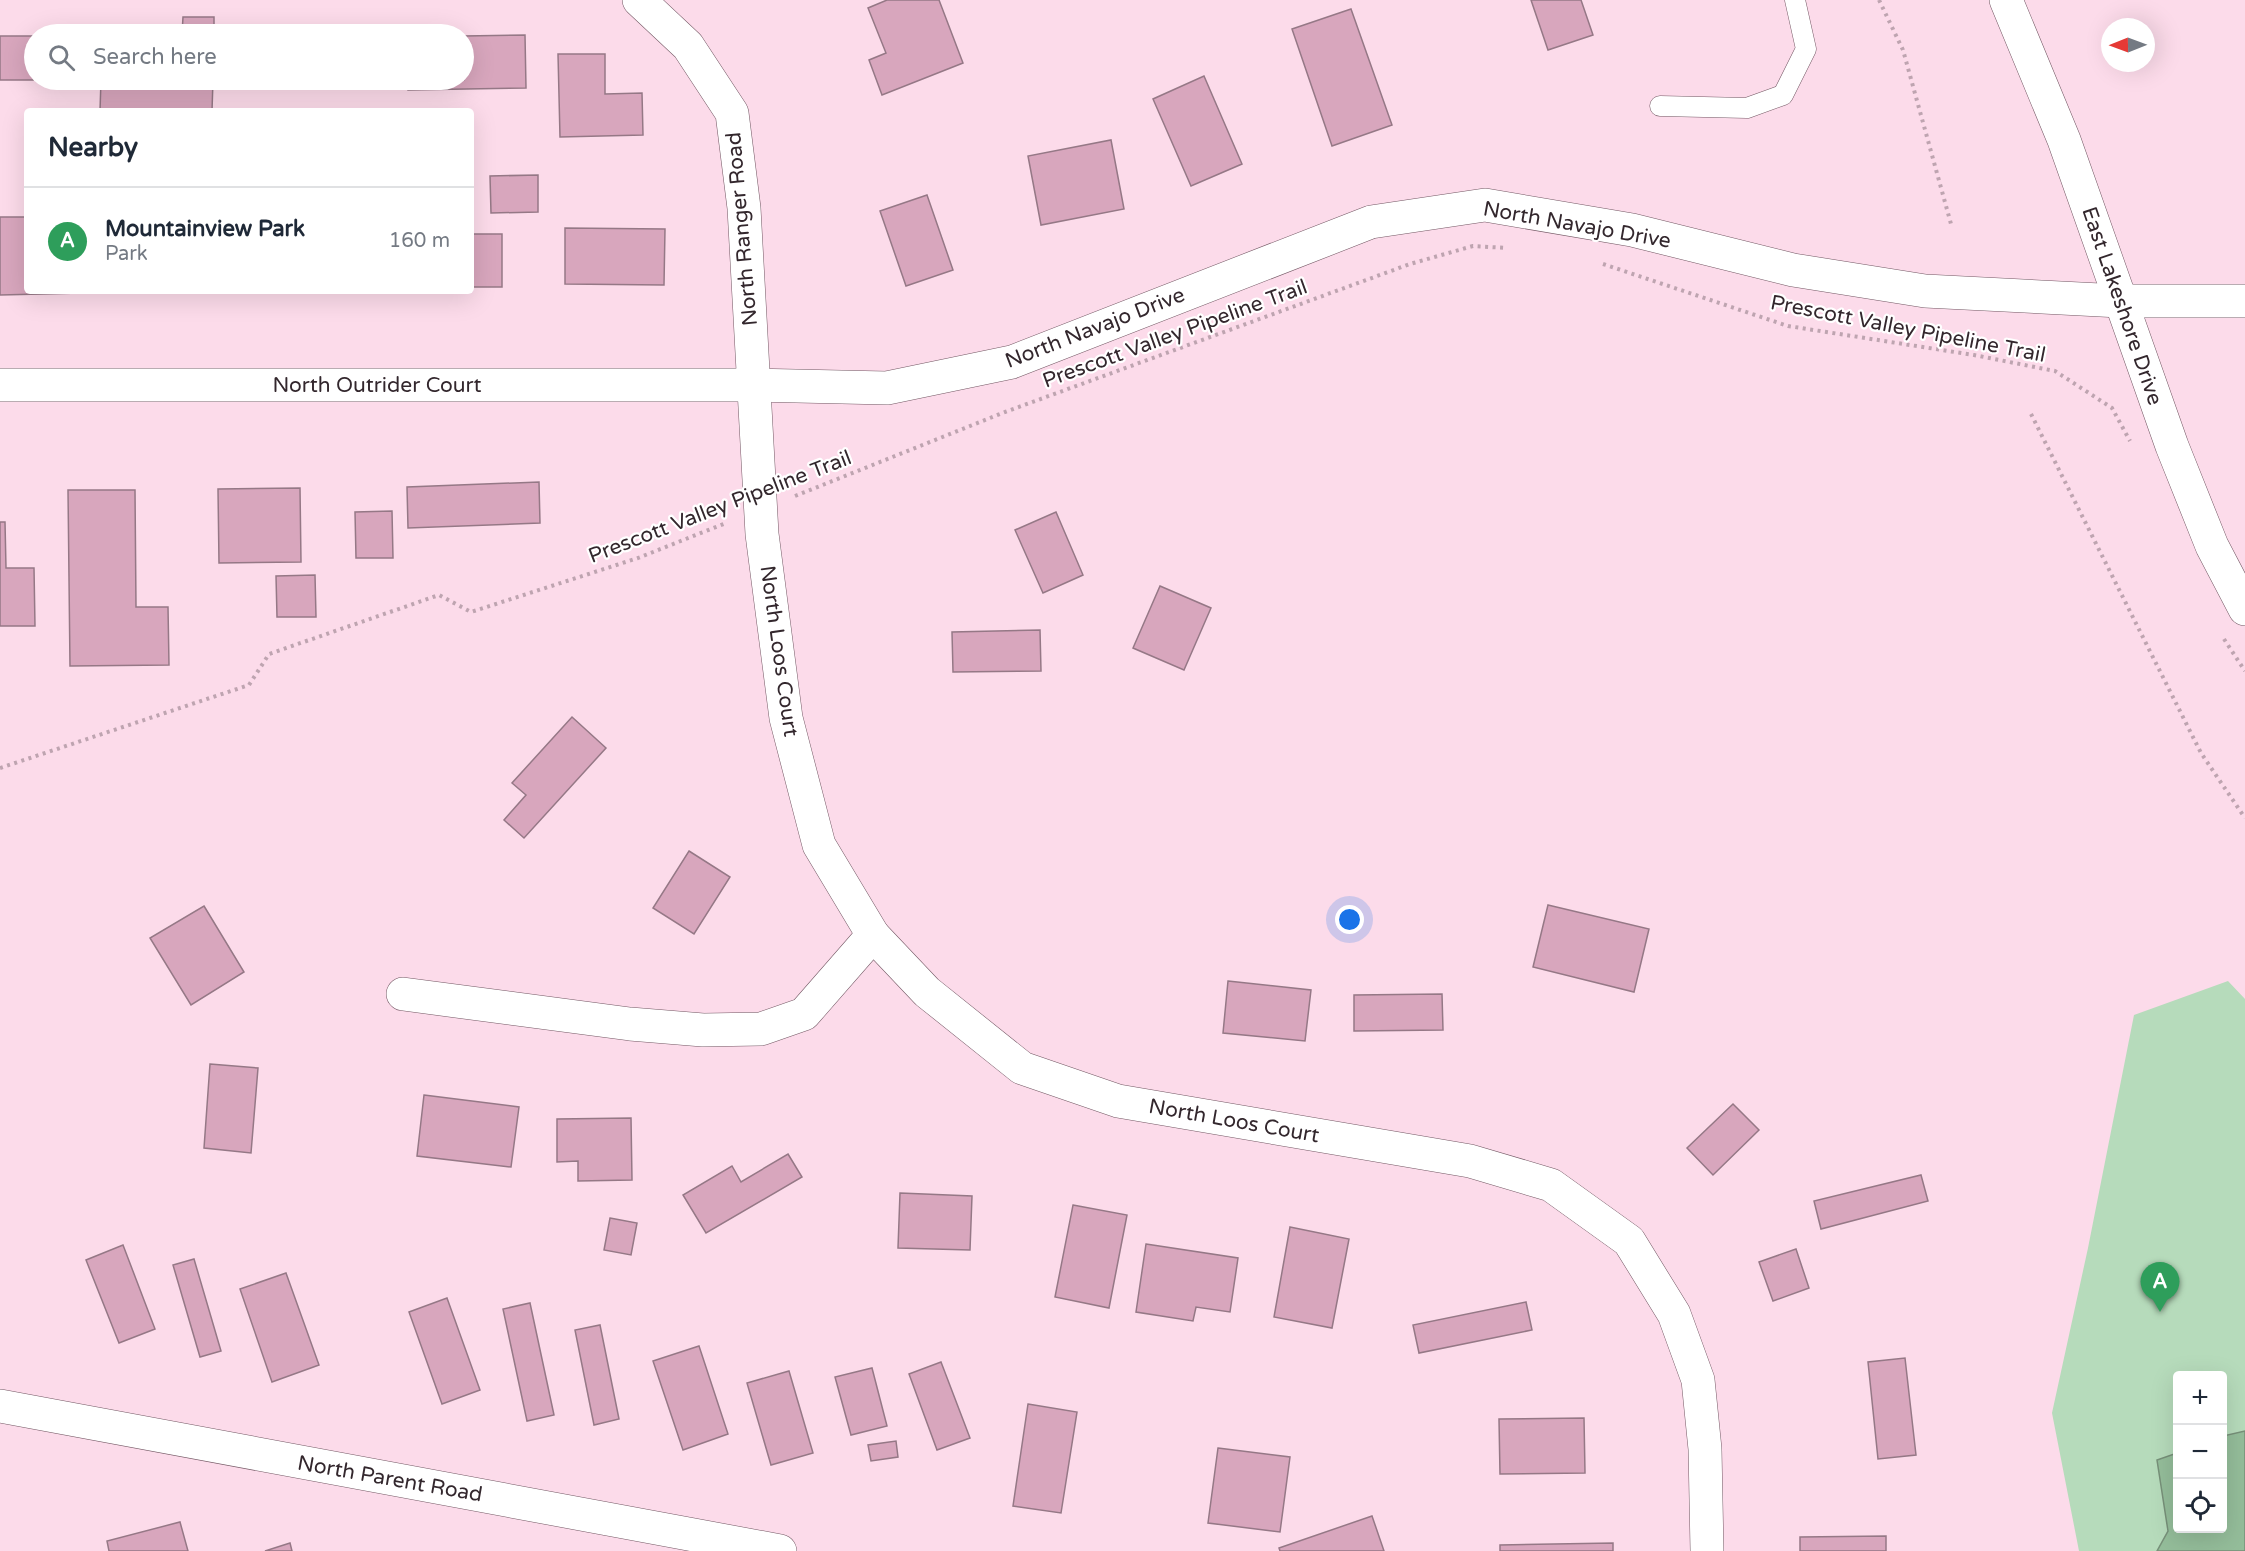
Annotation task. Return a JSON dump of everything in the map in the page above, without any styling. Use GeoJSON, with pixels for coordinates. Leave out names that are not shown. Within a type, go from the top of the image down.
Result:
{"type":"FeatureCollection","features":[{"type":"Feature","properties":{"kind":"street","name":"North Ranger Road"},"geometry":{"type":"LineString","coordinates":[[639,0],[688,46],[732,113],[744,208],[753,385]]}},
{"type":"Feature","properties":{"kind":"street","name":"East Lakeshore Drive"},"geometry":{"type":"LineString","coordinates":[[2006,0],[2064,140],[2181,468],[2212,546],[2245,609]]}},
{"type":"Feature","properties":{"kind":"street","name":"North Navajo Drive"},"geometry":{"type":"LineString","coordinates":[[753,385],[887,388],[1012,362],[1371,222],[1485,205],[1632,230],[1793,270],[1925,291],[2120,301],[2245,301]]}},
{"type":"Feature","properties":{"kind":"street","name":"North Outrider Court"},"geometry":{"type":"LineString","coordinates":[[0,386],[753,385]]}},
{"type":"Feature","properties":{"kind":"street","name":"North Loos Court"},"geometry":{"type":"LineString","coordinates":[[753,385],[760,509],[789,729],[819,845],[873,935],[927,992],[1022,1068],[1118,1101],[1470,1161],[1551,1185],[1629,1241],[1674,1314],[1698,1380],[1705,1449],[1707,1551]]}},
{"type":"Feature","properties":{"kind":"street"},"geometry":{"type":"LineString","coordinates":[[403,994],[630,1024],[703,1030],[761,1029],[804,1014],[873,935]]}},
{"type":"Feature","properties":{"kind":"street","name":"North Parent Road"},"geometry":{"type":"LineString","coordinates":[[0,1406],[780,1551]]}},
{"type":"Feature","properties":{"kind":"lane"},"geometry":{"type":"LineString","coordinates":[[1660,106],[1747,108],[1783,95],[1806,49],[1795,0]]}},
{"type":"Feature","properties":{"kind":"path"},"geometry":{"type":"LineString","coordinates":[[1879,0],[1903,50],[1952,224]]}},
{"type":"Feature","properties":{"kind":"path","name":"Prescott Valley Pipeline Trail"},"geometry":{"type":"LineString","coordinates":[[0,768],[249,685],[269,654],[439,594],[471,612],[638,558],[1005,412],[1410,264],[1473,246],[1519,248]]}},
{"type":"Feature","properties":{"kind":"path","name":"Prescott Valley Pipeline Trail"},"geometry":{"type":"LineString","coordinates":[[1598,262],[1788,326],[1974,355],[2055,371],[2112,408],[2134,449]]}},
{"type":"Feature","properties":{"kind":"path"},"geometry":{"type":"LineString","coordinates":[[2031,414],[2201,753],[2245,818]]}},
{"type":"Feature","properties":{"kind":"path"},"geometry":{"type":"LineString","coordinates":[[2220,633],[2245,671]]}},
{"type":"Feature","properties":{"kind":"shaded area"},"geometry":{"type":"Polygon","coordinates":[[[2228,981],[2245,999],[2245,1551],[2079,1551],[2052,1413],[2088,1248],[2134,1015],[2228,981]]]}},
{"type":"Feature","properties":{"kind":"shaded area"},"geometry":{"type":"Polygon","coordinates":[[[2245,1431],[2245,1551],[2157,1551],[2168,1531],[2157,1460],[2173,1454],[2173,1533],[2227,1533],[2227,1435],[2245,1431]]]}},
{"type":"Feature","properties":{"kind":"building"},"geometry":{"type":"Polygon","coordinates":[[[887,0],[939,0],[963,63],[882,95],[869,60],[886,53],[868,8],[887,0]]]}},
{"type":"Feature","properties":{"kind":"building"},"geometry":{"type":"Polygon","coordinates":[[[1531,0],[1581,0],[1593,35],[1548,50],[1531,0]]]}},
{"type":"Feature","properties":{"kind":"building"},"geometry":{"type":"Polygon","coordinates":[[[1351,9],[1392,125],[1332,146],[1292,29],[1351,9]]]}},
{"type":"Feature","properties":{"kind":"building"},"geometry":{"type":"Polygon","coordinates":[[[183,17],[214,17],[214,24],[183,24],[183,17]]]}},
{"type":"Feature","properties":{"kind":"building"},"geometry":{"type":"Polygon","coordinates":[[[525,35],[526,88],[474,89],[474,36],[525,35]]]}},
{"type":"Feature","properties":{"kind":"building"},"geometry":{"type":"Polygon","coordinates":[[[0,36],[24,36],[24,80],[0,80],[0,36]]]}},
{"type":"Feature","properties":{"kind":"building"},"geometry":{"type":"Polygon","coordinates":[[[558,54],[605,54],[605,94],[642,93],[643,135],[560,137],[558,54]]]}},
{"type":"Feature","properties":{"kind":"building"},"geometry":{"type":"Polygon","coordinates":[[[1204,76],[1242,164],[1191,186],[1153,99],[1204,76]]]}},
{"type":"Feature","properties":{"kind":"building"},"geometry":{"type":"Polygon","coordinates":[[[101,90],[213,90],[212,108],[100,108],[101,90]]]}},
{"type":"Feature","properties":{"kind":"building"},"geometry":{"type":"Polygon","coordinates":[[[1111,140],[1124,209],[1041,225],[1028,156],[1111,140]]]}},
{"type":"Feature","properties":{"kind":"building"},"geometry":{"type":"Polygon","coordinates":[[[538,175],[538,212],[491,213],[490,176],[538,175]]]}},
{"type":"Feature","properties":{"kind":"building"},"geometry":{"type":"Polygon","coordinates":[[[927,195],[953,270],[906,286],[880,211],[927,195]]]}},
{"type":"Feature","properties":{"kind":"building"},"geometry":{"type":"Polygon","coordinates":[[[0,217],[24,217],[24,294],[40,294],[0,295],[0,217]]]}},
{"type":"Feature","properties":{"kind":"building"},"geometry":{"type":"Polygon","coordinates":[[[565,228],[665,229],[664,285],[565,284],[565,228]]]}},
{"type":"Feature","properties":{"kind":"building"},"geometry":{"type":"Polygon","coordinates":[[[474,234],[502,234],[502,287],[474,287],[474,234]]]}},
{"type":"Feature","properties":{"kind":"building"},"geometry":{"type":"Polygon","coordinates":[[[539,482],[540,523],[408,528],[407,487],[539,482]]]}},
{"type":"Feature","properties":{"kind":"building"},"geometry":{"type":"Polygon","coordinates":[[[300,488],[301,562],[219,563],[218,489],[300,488]]]}},
{"type":"Feature","properties":{"kind":"building"},"geometry":{"type":"Polygon","coordinates":[[[68,490],[135,490],[136,607],[168,607],[169,665],[70,666],[68,490]]]}},
{"type":"Feature","properties":{"kind":"building"},"geometry":{"type":"Polygon","coordinates":[[[392,511],[393,558],[356,558],[355,512],[392,511]]]}},
{"type":"Feature","properties":{"kind":"building"},"geometry":{"type":"Polygon","coordinates":[[[1056,512],[1083,575],[1043,593],[1015,530],[1056,512]]]}},
{"type":"Feature","properties":{"kind":"building"},"geometry":{"type":"Polygon","coordinates":[[[0,522],[5,522],[6,568],[34,568],[35,626],[0,626],[0,522]]]}},
{"type":"Feature","properties":{"kind":"building"},"geometry":{"type":"Polygon","coordinates":[[[315,575],[316,617],[277,617],[276,576],[315,575]]]}},
{"type":"Feature","properties":{"kind":"building"},"geometry":{"type":"Polygon","coordinates":[[[1160,586],[1211,608],[1184,670],[1133,648],[1160,586]]]}},
{"type":"Feature","properties":{"kind":"building"},"geometry":{"type":"Polygon","coordinates":[[[1040,630],[1041,671],[953,672],[952,632],[1040,630]]]}},
{"type":"Feature","properties":{"kind":"building"},"geometry":{"type":"Polygon","coordinates":[[[572,717],[606,748],[524,838],[504,820],[526,795],[512,783],[572,717]]]}},
{"type":"Feature","properties":{"kind":"building"},"geometry":{"type":"Polygon","coordinates":[[[689,851],[730,877],[694,934],[653,908],[689,851]]]}},
{"type":"Feature","properties":{"kind":"building"},"geometry":{"type":"Polygon","coordinates":[[[1548,905],[1649,929],[1634,992],[1533,967],[1548,905]]]}},
{"type":"Feature","properties":{"kind":"building"},"geometry":{"type":"Polygon","coordinates":[[[204,906],[244,972],[191,1005],[150,938],[204,906]]]}},
{"type":"Feature","properties":{"kind":"building"},"geometry":{"type":"Polygon","coordinates":[[[1228,981],[1311,990],[1305,1041],[1223,1033],[1228,981]]]}},
{"type":"Feature","properties":{"kind":"building"},"geometry":{"type":"Polygon","coordinates":[[[1442,994],[1443,1030],[1354,1031],[1354,995],[1442,994]]]}},
{"type":"Feature","properties":{"kind":"building"},"geometry":{"type":"Polygon","coordinates":[[[210,1064],[258,1068],[251,1153],[204,1148],[210,1064]]]}},
{"type":"Feature","properties":{"kind":"building"},"geometry":{"type":"Polygon","coordinates":[[[424,1095],[519,1107],[511,1167],[417,1156],[424,1095]]]}},
{"type":"Feature","properties":{"kind":"building"},"geometry":{"type":"Polygon","coordinates":[[[1733,1104],[1759,1130],[1713,1175],[1687,1148],[1733,1104]]]}},
{"type":"Feature","properties":{"kind":"building"},"geometry":{"type":"Polygon","coordinates":[[[631,1118],[632,1180],[578,1181],[578,1161],[557,1162],[557,1119],[631,1118]]]}},
{"type":"Feature","properties":{"kind":"building"},"geometry":{"type":"Polygon","coordinates":[[[788,1154],[802,1177],[706,1233],[683,1195],[732,1166],[741,1182],[788,1154]]]}},
{"type":"Feature","properties":{"kind":"building"},"geometry":{"type":"Polygon","coordinates":[[[1921,1175],[1928,1201],[1821,1229],[1814,1201],[1921,1175]]]}},
{"type":"Feature","properties":{"kind":"building"},"geometry":{"type":"Polygon","coordinates":[[[900,1193],[972,1196],[970,1250],[898,1248],[900,1193]]]}},
{"type":"Feature","properties":{"kind":"building"},"geometry":{"type":"Polygon","coordinates":[[[1073,1205],[1127,1215],[1109,1308],[1055,1297],[1073,1205]]]}},
{"type":"Feature","properties":{"kind":"building"},"geometry":{"type":"Polygon","coordinates":[[[610,1218],[637,1223],[631,1255],[604,1250],[610,1218]]]}},
{"type":"Feature","properties":{"kind":"building"},"geometry":{"type":"Polygon","coordinates":[[[1290,1227],[1349,1239],[1332,1328],[1274,1317],[1290,1227]]]}},
{"type":"Feature","properties":{"kind":"building"},"geometry":{"type":"Polygon","coordinates":[[[1146,1244],[1238,1258],[1230,1312],[1196,1307],[1193,1321],[1136,1312],[1146,1244]]]}},
{"type":"Feature","properties":{"kind":"building"},"geometry":{"type":"Polygon","coordinates":[[[123,1245],[155,1329],[119,1343],[86,1260],[123,1245]]]}},
{"type":"Feature","properties":{"kind":"building"},"geometry":{"type":"Polygon","coordinates":[[[1796,1249],[1809,1288],[1773,1301],[1759,1262],[1796,1249]]]}},
{"type":"Feature","properties":{"kind":"building"},"geometry":{"type":"Polygon","coordinates":[[[194,1259],[221,1351],[200,1357],[173,1265],[194,1259]]]}},
{"type":"Feature","properties":{"kind":"building"},"geometry":{"type":"Polygon","coordinates":[[[286,1273],[319,1365],[272,1382],[240,1289],[286,1273]]]}},
{"type":"Feature","properties":{"kind":"building"},"geometry":{"type":"Polygon","coordinates":[[[447,1298],[480,1390],[442,1404],[409,1312],[447,1298]]]}},
{"type":"Feature","properties":{"kind":"building"},"geometry":{"type":"Polygon","coordinates":[[[1526,1302],[1532,1330],[1419,1353],[1413,1325],[1526,1302]]]}},
{"type":"Feature","properties":{"kind":"building"},"geometry":{"type":"Polygon","coordinates":[[[530,1303],[554,1415],[527,1421],[503,1309],[530,1303]]]}},
{"type":"Feature","properties":{"kind":"building"},"geometry":{"type":"Polygon","coordinates":[[[600,1325],[619,1419],[594,1425],[575,1330],[600,1325]]]}},
{"type":"Feature","properties":{"kind":"building"},"geometry":{"type":"Polygon","coordinates":[[[699,1346],[728,1434],[683,1450],[653,1361],[699,1346]]]}},
{"type":"Feature","properties":{"kind":"building"},"geometry":{"type":"Polygon","coordinates":[[[1905,1358],[1916,1455],[1878,1459],[1868,1362],[1905,1358]]]}},
{"type":"Feature","properties":{"kind":"building"},"geometry":{"type":"Polygon","coordinates":[[[941,1362],[970,1438],[937,1450],[909,1374],[941,1362]]]}},
{"type":"Feature","properties":{"kind":"building"},"geometry":{"type":"Polygon","coordinates":[[[872,1368],[887,1426],[851,1435],[835,1377],[872,1368]]]}},
{"type":"Feature","properties":{"kind":"building"},"geometry":{"type":"Polygon","coordinates":[[[789,1371],[813,1453],[771,1465],[747,1383],[789,1371]]]}},
{"type":"Feature","properties":{"kind":"building"},"geometry":{"type":"Polygon","coordinates":[[[1028,1404],[1077,1412],[1061,1513],[1013,1506],[1028,1404]]]}},
{"type":"Feature","properties":{"kind":"building"},"geometry":{"type":"Polygon","coordinates":[[[1584,1418],[1585,1473],[1500,1474],[1499,1419],[1584,1418]]]}},
{"type":"Feature","properties":{"kind":"building"},"geometry":{"type":"Polygon","coordinates":[[[896,1441],[898,1457],[871,1461],[868,1445],[896,1441]]]}},
{"type":"Feature","properties":{"kind":"building"},"geometry":{"type":"Polygon","coordinates":[[[1218,1448],[1290,1457],[1280,1532],[1208,1523],[1218,1448]]]}},
{"type":"Feature","properties":{"kind":"building"},"geometry":{"type":"Polygon","coordinates":[[[1372,1516],[1384,1551],[1280,1551],[1279,1548],[1372,1516]]]}},
{"type":"Feature","properties":{"kind":"building"},"geometry":{"type":"Polygon","coordinates":[[[180,1522],[188,1551],[109,1551],[107,1541],[180,1522]]]}},
{"type":"Feature","properties":{"kind":"building"},"geometry":{"type":"Polygon","coordinates":[[[1886,1536],[1886,1551],[1800,1551],[1800,1537],[1886,1536]]]}},
{"type":"Feature","properties":{"kind":"building"},"geometry":{"type":"Polygon","coordinates":[[[290,1543],[292,1551],[265,1551],[290,1543]]]}},
{"type":"Feature","properties":{"kind":"building"},"geometry":{"type":"Polygon","coordinates":[[[1613,1543],[1613,1551],[1500,1551],[1500,1545],[1613,1543]]]}},
{"type":"Feature","properties":{"kind":"place","name":"Mountainview Park"},"geometry":{"type":"Point","coordinates":[2160,1312]}}]}
